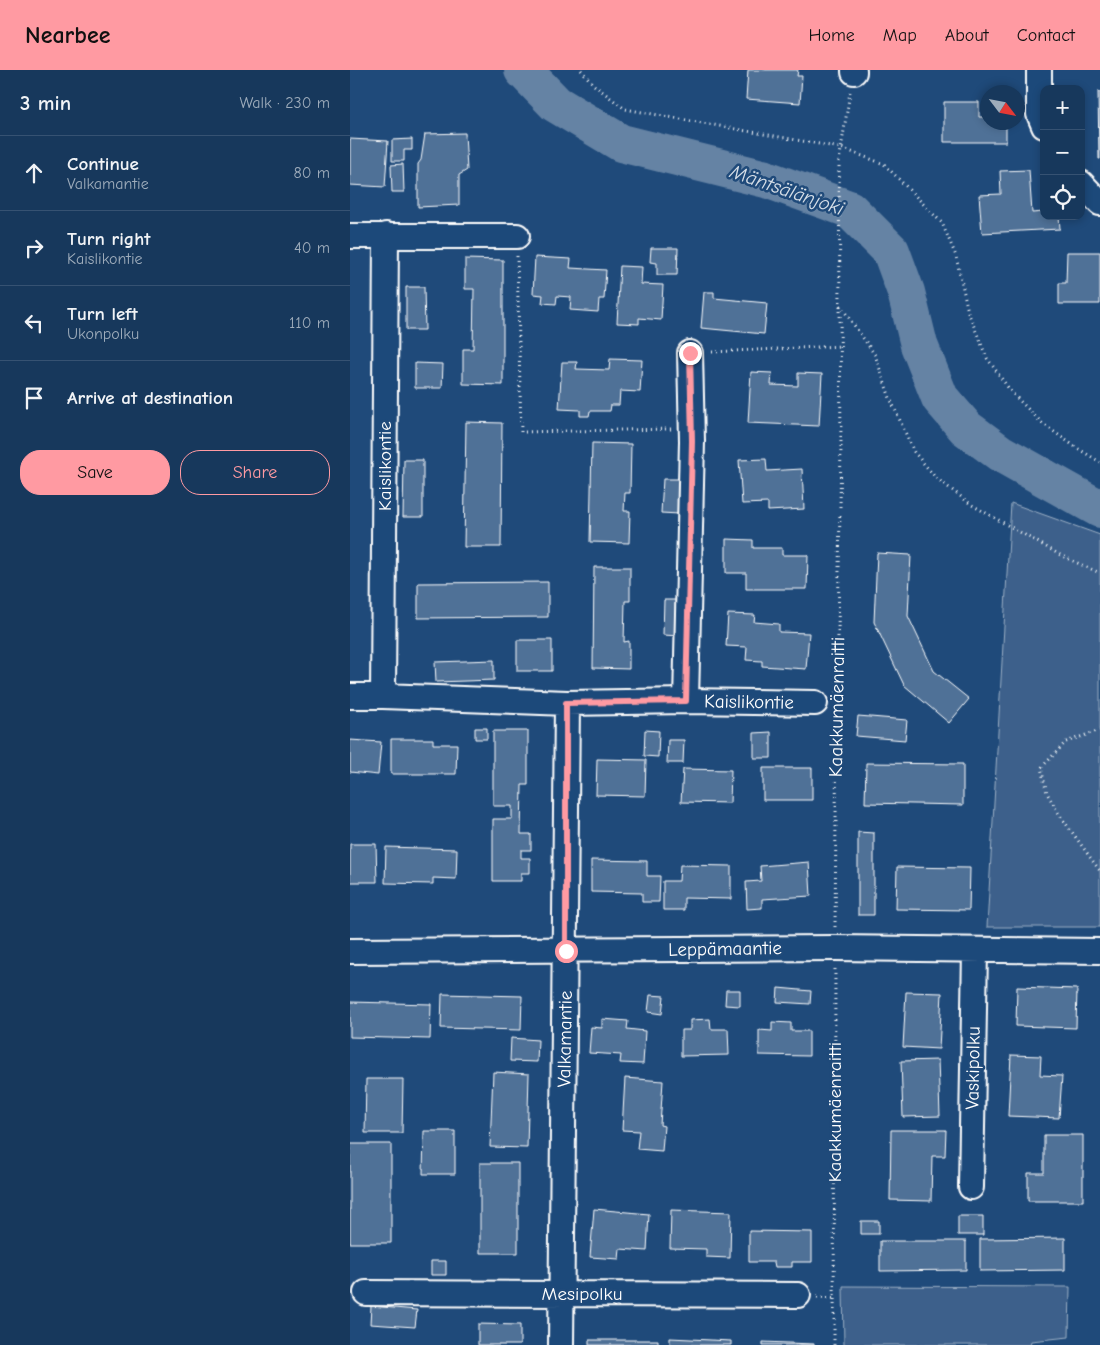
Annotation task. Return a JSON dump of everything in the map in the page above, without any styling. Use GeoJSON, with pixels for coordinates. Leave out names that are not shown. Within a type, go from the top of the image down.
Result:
{"type":"FeatureCollection","features":[{"type":"Feature","properties":{"kind":"street"},"geometry":{"type":"LineString","coordinates":[[1038,70],[1040,116]]}},
{"type":"Feature","properties":{"kind":"street"},"geometry":{"type":"LineString","coordinates":[[1085,187],[1100,203]]}},
{"type":"Feature","properties":{"kind":"street","name":"Kaislikontie"},"geometry":{"type":"LineString","coordinates":[[383,696],[386,235]]}},
{"type":"Feature","properties":{"kind":"street"},"geometry":{"type":"LineString","coordinates":[[350,236],[517,236]]}},
{"type":"Feature","properties":{"kind":"street"},"geometry":{"type":"LineString","coordinates":[[686,701],[692,428],[690,353]]}},
{"type":"Feature","properties":{"kind":"street","name":"Kaislikontie"},"geometry":{"type":"LineString","coordinates":[[350,696],[566,703],[686,701],[816,703]]}},
{"type":"Feature","properties":{"kind":"street","name":"Valkamantie"},"geometry":{"type":"LineString","coordinates":[[562,1345],[566,951],[566,703]]}},
{"type":"Feature","properties":{"kind":"street","name":"Leppämaantie"},"geometry":{"type":"LineString","coordinates":[[350,951],[835,948],[1100,951]]}},
{"type":"Feature","properties":{"kind":"street","name":"Vaskipolku"},"geometry":{"type":"LineString","coordinates":[[971,1187],[974,950]]}},
{"type":"Feature","properties":{"kind":"street","name":"Mesipolku"},"geometry":{"type":"LineString","coordinates":[[366,1293],[798,1295]]}},
{"type":"Feature","properties":{"kind":"path"},"geometry":{"type":"LineString","coordinates":[[581,70],[594,85],[625,110],[841,148],[884,164],[942,223],[956,256],[968,312],[987,358],[1012,393],[1043,424],[1100,462]]}},
{"type":"Feature","properties":{"kind":"path","name":"Kaakkumäenraitti"},"geometry":{"type":"LineString","coordinates":[[834,1345],[835,948],[841,346],[839,162],[846,106],[854,71]]}},
{"type":"Feature","properties":{"kind":"path"},"geometry":{"type":"LineString","coordinates":[[517,236],[521,432],[692,428]]}},
{"type":"Feature","properties":{"kind":"path"},"geometry":{"type":"LineString","coordinates":[[840,305],[875,355],[890,398],[914,452],[936,478],[972,505],[1062,556],[1100,573]]}},
{"type":"Feature","properties":{"kind":"path"},"geometry":{"type":"LineString","coordinates":[[690,353],[841,346]]}},
{"type":"Feature","properties":{"kind":"path"},"geometry":{"type":"LineString","coordinates":[[1100,730],[1066,742],[1041,768],[1047,793],[1059,814],[1100,871]]}},
{"type":"Feature","properties":{"kind":"shaded area"},"geometry":{"type":"Polygon","coordinates":[[[1011,503],[1100,535],[1100,927],[987,927],[1011,503]]]}},
{"type":"Feature","properties":{"kind":"shaded area"},"geometry":{"type":"Polygon","coordinates":[[[843,1286],[1070,1287],[1069,1337],[1031,1341],[1030,1345],[844,1345],[843,1286]]]}},
{"type":"Feature","properties":{"kind":"building"},"geometry":{"type":"Polygon","coordinates":[[[748,70],[798,70],[797,76],[802,76],[800,103],[746,99],[748,70]]]}},
{"type":"Feature","properties":{"kind":"building"},"geometry":{"type":"Polygon","coordinates":[[[1098,92],[1100,92],[1100,159],[1099,159],[1098,92]]]}},
{"type":"Feature","properties":{"kind":"building"},"geometry":{"type":"Polygon","coordinates":[[[944,102],[979,102],[980,130],[1006,130],[1006,142],[944,142],[944,102]]]}},
{"type":"Feature","properties":{"kind":"building"},"geometry":{"type":"Polygon","coordinates":[[[465,133],[467,170],[459,175],[459,205],[418,207],[418,164],[421,160],[425,134],[465,133]]]}},
{"type":"Feature","properties":{"kind":"building"},"geometry":{"type":"Polygon","coordinates":[[[350,139],[388,141],[385,187],[350,185],[350,139]]]}},
{"type":"Feature","properties":{"kind":"building"},"geometry":{"type":"Polygon","coordinates":[[[412,139],[412,150],[404,150],[404,161],[392,161],[392,140],[412,139]]]}},
{"type":"Feature","properties":{"kind":"building"},"geometry":{"type":"Polygon","coordinates":[[[403,164],[404,192],[392,192],[391,165],[403,164]]]}},
{"type":"Feature","properties":{"kind":"building"},"geometry":{"type":"Polygon","coordinates":[[[1029,170],[1032,213],[1040,212],[1040,220],[1059,220],[1060,229],[982,233],[979,195],[1001,194],[1000,171],[1029,170]]]}},
{"type":"Feature","properties":{"kind":"building"},"geometry":{"type":"Polygon","coordinates":[[[651,248],[678,248],[677,275],[657,275],[657,263],[650,262],[651,248]]]}},
{"type":"Feature","properties":{"kind":"building"},"geometry":{"type":"Polygon","coordinates":[[[1067,252],[1100,252],[1100,304],[1059,304],[1059,283],[1066,283],[1067,252]]]}},
{"type":"Feature","properties":{"kind":"building"},"geometry":{"type":"Polygon","coordinates":[[[535,257],[571,259],[570,268],[606,270],[604,299],[599,299],[598,312],[570,310],[571,297],[557,296],[556,304],[542,303],[543,295],[533,294],[535,257]]]}},
{"type":"Feature","properties":{"kind":"building"},"geometry":{"type":"Polygon","coordinates":[[[465,259],[503,260],[503,385],[463,384],[463,349],[473,349],[474,289],[465,289],[465,259]]]}},
{"type":"Feature","properties":{"kind":"building"},"geometry":{"type":"Polygon","coordinates":[[[620,266],[642,267],[641,284],[663,285],[661,320],[639,318],[639,324],[617,323],[620,266]]]}},
{"type":"Feature","properties":{"kind":"building"},"geometry":{"type":"Polygon","coordinates":[[[406,287],[424,287],[425,330],[406,330],[406,287]]]}},
{"type":"Feature","properties":{"kind":"building"},"geometry":{"type":"Polygon","coordinates":[[[704,292],[714,292],[714,298],[767,303],[764,334],[701,328],[704,292]]]}},
{"type":"Feature","properties":{"kind":"building"},"geometry":{"type":"Polygon","coordinates":[[[610,359],[642,360],[640,392],[620,391],[619,405],[611,405],[610,411],[590,411],[589,416],[580,416],[580,410],[559,409],[562,362],[577,362],[576,369],[609,370],[610,359]]]}},
{"type":"Feature","properties":{"kind":"building"},"geometry":{"type":"Polygon","coordinates":[[[415,363],[443,364],[442,388],[415,388],[415,363]]]}},
{"type":"Feature","properties":{"kind":"building"},"geometry":{"type":"Polygon","coordinates":[[[751,372],[772,373],[771,385],[798,386],[798,373],[822,374],[819,426],[748,423],[751,372]]]}},
{"type":"Feature","properties":{"kind":"building"},"geometry":{"type":"Polygon","coordinates":[[[466,422],[502,423],[501,547],[464,547],[466,422]]]}},
{"type":"Feature","properties":{"kind":"building"},"geometry":{"type":"Polygon","coordinates":[[[592,443],[631,444],[630,493],[625,493],[624,511],[630,511],[629,543],[590,542],[592,443]]]}},
{"type":"Feature","properties":{"kind":"building"},"geometry":{"type":"Polygon","coordinates":[[[766,459],[767,471],[802,469],[804,509],[768,511],[768,503],[742,504],[739,460],[766,459]]]}},
{"type":"Feature","properties":{"kind":"building"},"geometry":{"type":"Polygon","coordinates":[[[404,460],[423,460],[423,517],[403,517],[404,460]]]}},
{"type":"Feature","properties":{"kind":"building"},"geometry":{"type":"Polygon","coordinates":[[[663,479],[680,479],[679,514],[661,513],[663,479]]]}},
{"type":"Feature","properties":{"kind":"building"},"geometry":{"type":"Polygon","coordinates":[[[726,539],[753,540],[753,548],[782,548],[782,555],[808,555],[807,589],[746,589],[746,573],[726,573],[726,539]]]}},
{"type":"Feature","properties":{"kind":"building"},"geometry":{"type":"Polygon","coordinates":[[[877,553],[911,555],[908,616],[934,671],[969,699],[949,723],[904,685],[874,622],[877,553]]]}},
{"type":"Feature","properties":{"kind":"building"},"geometry":{"type":"Polygon","coordinates":[[[594,567],[630,567],[630,601],[625,601],[624,642],[629,641],[629,669],[593,668],[594,567]]]}},
{"type":"Feature","properties":{"kind":"building"},"geometry":{"type":"Polygon","coordinates":[[[548,582],[548,617],[418,618],[418,583],[548,582]]]}},
{"type":"Feature","properties":{"kind":"building"},"geometry":{"type":"Polygon","coordinates":[[[664,600],[680,600],[679,636],[663,635],[664,600]]]}},
{"type":"Feature","properties":{"kind":"building"},"geometry":{"type":"Polygon","coordinates":[[[728,614],[755,615],[754,622],[779,624],[779,632],[809,633],[806,669],[762,666],[762,661],[746,660],[747,647],[726,646],[728,614]]]}},
{"type":"Feature","properties":{"kind":"building"},"geometry":{"type":"Polygon","coordinates":[[[517,640],[552,640],[552,671],[517,671],[517,640]]]}},
{"type":"Feature","properties":{"kind":"building"},"geometry":{"type":"Polygon","coordinates":[[[494,660],[494,680],[436,682],[435,662],[494,660]]]}},
{"type":"Feature","properties":{"kind":"building"},"geometry":{"type":"Polygon","coordinates":[[[858,716],[907,720],[905,740],[856,736],[858,716]]]}},
{"type":"Feature","properties":{"kind":"building"},"geometry":{"type":"Polygon","coordinates":[[[475,728],[487,728],[487,739],[475,739],[475,728]]]}},
{"type":"Feature","properties":{"kind":"building"},"geometry":{"type":"Polygon","coordinates":[[[645,730],[659,731],[658,757],[644,756],[645,730]]]}},
{"type":"Feature","properties":{"kind":"building"},"geometry":{"type":"Polygon","coordinates":[[[493,731],[528,731],[528,785],[522,785],[521,834],[531,834],[531,850],[521,850],[521,858],[530,858],[530,873],[521,873],[521,881],[493,881],[493,819],[512,819],[512,806],[493,806],[493,731]]]}},
{"type":"Feature","properties":{"kind":"building"},"geometry":{"type":"Polygon","coordinates":[[[771,732],[771,758],[754,758],[754,733],[771,732]]]}},
{"type":"Feature","properties":{"kind":"building"},"geometry":{"type":"Polygon","coordinates":[[[391,739],[433,739],[433,744],[457,744],[456,774],[391,774],[391,739]]]}},
{"type":"Feature","properties":{"kind":"building"},"geometry":{"type":"Polygon","coordinates":[[[350,740],[381,742],[378,775],[350,772],[350,740]]]}},
{"type":"Feature","properties":{"kind":"building"},"geometry":{"type":"Polygon","coordinates":[[[668,740],[684,740],[683,763],[667,763],[668,740]]]}},
{"type":"Feature","properties":{"kind":"building"},"geometry":{"type":"Polygon","coordinates":[[[597,759],[646,760],[645,796],[596,795],[597,759]]]}},
{"type":"Feature","properties":{"kind":"building"},"geometry":{"type":"Polygon","coordinates":[[[866,763],[963,764],[963,805],[865,803],[866,763]]]}},
{"type":"Feature","properties":{"kind":"building"},"geometry":{"type":"Polygon","coordinates":[[[763,768],[812,768],[812,800],[763,800],[763,768]]]}},
{"type":"Feature","properties":{"kind":"building"},"geometry":{"type":"Polygon","coordinates":[[[683,769],[731,770],[730,803],[681,802],[683,769]]]}},
{"type":"Feature","properties":{"kind":"building"},"geometry":{"type":"Polygon","coordinates":[[[858,832],[874,833],[874,915],[858,915],[858,832]]]}},
{"type":"Feature","properties":{"kind":"building"},"geometry":{"type":"Polygon","coordinates":[[[350,844],[376,844],[377,882],[350,882],[350,844]]]}},
{"type":"Feature","properties":{"kind":"building"},"geometry":{"type":"Polygon","coordinates":[[[386,847],[457,849],[456,879],[433,878],[433,884],[385,883],[386,847]]]}},
{"type":"Feature","properties":{"kind":"building"},"geometry":{"type":"Polygon","coordinates":[[[591,860],[647,861],[647,876],[660,876],[659,902],[642,902],[642,893],[591,892],[591,860]]]}},
{"type":"Feature","properties":{"kind":"building"},"geometry":{"type":"Polygon","coordinates":[[[809,862],[811,896],[762,899],[762,908],[747,909],[746,882],[761,881],[760,866],[809,862]]]}},
{"type":"Feature","properties":{"kind":"building"},"geometry":{"type":"Polygon","coordinates":[[[680,865],[731,866],[731,899],[684,898],[684,910],[663,910],[663,881],[679,881],[680,865]]]}},
{"type":"Feature","properties":{"kind":"building"},"geometry":{"type":"Polygon","coordinates":[[[897,867],[970,868],[969,910],[896,909],[897,867]]]}},
{"type":"Feature","properties":{"kind":"building"},"geometry":{"type":"Polygon","coordinates":[[[1017,987],[1077,989],[1076,1028],[1016,1026],[1017,987]]]}},
{"type":"Feature","properties":{"kind":"building"},"geometry":{"type":"Polygon","coordinates":[[[778,988],[811,991],[810,1004],[777,1002],[778,988]]]}},
{"type":"Feature","properties":{"kind":"building"},"geometry":{"type":"Polygon","coordinates":[[[726,990],[740,990],[740,1006],[725,1005],[726,990]]]}},
{"type":"Feature","properties":{"kind":"building"},"geometry":{"type":"Polygon","coordinates":[[[906,992],[942,993],[939,1049],[903,1047],[906,992]]]}},
{"type":"Feature","properties":{"kind":"building"},"geometry":{"type":"Polygon","coordinates":[[[442,994],[522,996],[521,1030],[441,1028],[442,994]]]}},
{"type":"Feature","properties":{"kind":"building"},"geometry":{"type":"Polygon","coordinates":[[[650,995],[664,996],[662,1014],[648,1012],[650,995]]]}},
{"type":"Feature","properties":{"kind":"building"},"geometry":{"type":"Polygon","coordinates":[[[350,1002],[431,1004],[430,1039],[350,1037],[350,1002]]]}},
{"type":"Feature","properties":{"kind":"building"},"geometry":{"type":"Polygon","coordinates":[[[602,1019],[628,1021],[627,1029],[645,1031],[643,1064],[620,1063],[621,1055],[589,1053],[591,1027],[602,1028],[602,1019]]]}},
{"type":"Feature","properties":{"kind":"building"},"geometry":{"type":"Polygon","coordinates":[[[710,1019],[711,1029],[728,1029],[729,1055],[681,1056],[681,1030],[690,1030],[690,1020],[710,1019]]]}},
{"type":"Feature","properties":{"kind":"building"},"geometry":{"type":"Polygon","coordinates":[[[772,1022],[791,1023],[791,1031],[809,1031],[809,1056],[759,1055],[759,1030],[772,1031],[772,1022]]]}},
{"type":"Feature","properties":{"kind":"building"},"geometry":{"type":"Polygon","coordinates":[[[511,1038],[538,1040],[537,1062],[510,1061],[511,1038]]]}},
{"type":"Feature","properties":{"kind":"building"},"geometry":{"type":"Polygon","coordinates":[[[1011,1055],[1041,1056],[1040,1075],[1062,1076],[1059,1118],[1008,1116],[1011,1055]]]}},
{"type":"Feature","properties":{"kind":"building"},"geometry":{"type":"Polygon","coordinates":[[[938,1060],[940,1116],[903,1117],[901,1061],[938,1060]]]}},
{"type":"Feature","properties":{"kind":"building"},"geometry":{"type":"Polygon","coordinates":[[[493,1072],[529,1074],[527,1148],[490,1147],[493,1072]]]}},
{"type":"Feature","properties":{"kind":"building"},"geometry":{"type":"Polygon","coordinates":[[[625,1078],[663,1081],[660,1125],[664,1126],[662,1151],[637,1149],[639,1131],[622,1130],[625,1078]]]}},
{"type":"Feature","properties":{"kind":"building"},"geometry":{"type":"Polygon","coordinates":[[[366,1079],[403,1079],[402,1133],[365,1133],[366,1079]]]}},
{"type":"Feature","properties":{"kind":"building"},"geometry":{"type":"Polygon","coordinates":[[[891,1130],[946,1130],[945,1156],[932,1156],[931,1201],[890,1200],[891,1130]]]}},
{"type":"Feature","properties":{"kind":"building"},"geometry":{"type":"Polygon","coordinates":[[[424,1131],[455,1131],[455,1174],[423,1174],[424,1131]]]}},
{"type":"Feature","properties":{"kind":"building"},"geometry":{"type":"Polygon","coordinates":[[[1044,1135],[1083,1135],[1083,1201],[1028,1201],[1028,1173],[1044,1173],[1044,1135]]]}},
{"type":"Feature","properties":{"kind":"building"},"geometry":{"type":"Polygon","coordinates":[[[350,1144],[391,1144],[391,1243],[350,1243],[350,1144]]]}},
{"type":"Feature","properties":{"kind":"building"},"geometry":{"type":"Polygon","coordinates":[[[480,1163],[518,1163],[518,1253],[480,1253],[480,1163]]]}},
{"type":"Feature","properties":{"kind":"building"},"geometry":{"type":"Polygon","coordinates":[[[594,1209],[649,1214],[647,1251],[620,1249],[619,1259],[590,1257],[594,1209]]]}},
{"type":"Feature","properties":{"kind":"building"},"geometry":{"type":"Polygon","coordinates":[[[671,1210],[731,1212],[730,1258],[706,1257],[706,1249],[670,1248],[671,1210]]]}},
{"type":"Feature","properties":{"kind":"building"},"geometry":{"type":"Polygon","coordinates":[[[958,1216],[983,1216],[983,1235],[958,1235],[958,1216]]]}},
{"type":"Feature","properties":{"kind":"building"},"geometry":{"type":"Polygon","coordinates":[[[861,1221],[879,1221],[879,1234],[861,1234],[861,1221]]]}},
{"type":"Feature","properties":{"kind":"building"},"geometry":{"type":"Polygon","coordinates":[[[749,1231],[812,1232],[812,1262],[792,1262],[792,1267],[775,1267],[774,1262],[749,1262],[749,1231]]]}},
{"type":"Feature","properties":{"kind":"building"},"geometry":{"type":"Polygon","coordinates":[[[1065,1238],[1065,1270],[980,1271],[980,1239],[1065,1238]]]}},
{"type":"Feature","properties":{"kind":"building"},"geometry":{"type":"Polygon","coordinates":[[[880,1241],[966,1241],[966,1270],[880,1271],[880,1241]]]}},
{"type":"Feature","properties":{"kind":"building"},"geometry":{"type":"Polygon","coordinates":[[[431,1261],[446,1261],[446,1275],[431,1275],[431,1261]]]}},
{"type":"Feature","properties":{"kind":"building"},"geometry":{"type":"Polygon","coordinates":[[[371,1306],[417,1310],[415,1327],[370,1324],[371,1306]]]}},
{"type":"Feature","properties":{"kind":"building"},"geometry":{"type":"Polygon","coordinates":[[[478,1324],[520,1325],[520,1345],[478,1345],[478,1324]]]}},
{"type":"Feature","properties":{"kind":"building"},"geometry":{"type":"Polygon","coordinates":[[[670,1338],[731,1341],[731,1345],[670,1345],[670,1338]]]}},
{"type":"Feature","properties":{"kind":"building"},"geometry":{"type":"Polygon","coordinates":[[[589,1340],[658,1340],[658,1345],[589,1345],[589,1340]]]}},
{"type":"Feature","properties":{"kind":"building"},"geometry":{"type":"Polygon","coordinates":[[[763,1342],[814,1344],[814,1345],[763,1345],[763,1342]]]}},
{"type":"Feature","properties":{"kind":"waterway","name":"Mäntsälänjoki"},"geometry":{"type":"LineString","coordinates":[[523,70],[556,104],[621,143],[766,179],[849,209],[891,251],[906,292],[919,345],[940,398],[966,428],[1000,453],[1100,509]]}},
{"type":"Feature","properties":{"kind":"route"},"geometry":{"type":"LineString","coordinates":[[566,951],[564,929],[566,703],[686,701],[692,441],[690,353]]}}]}
